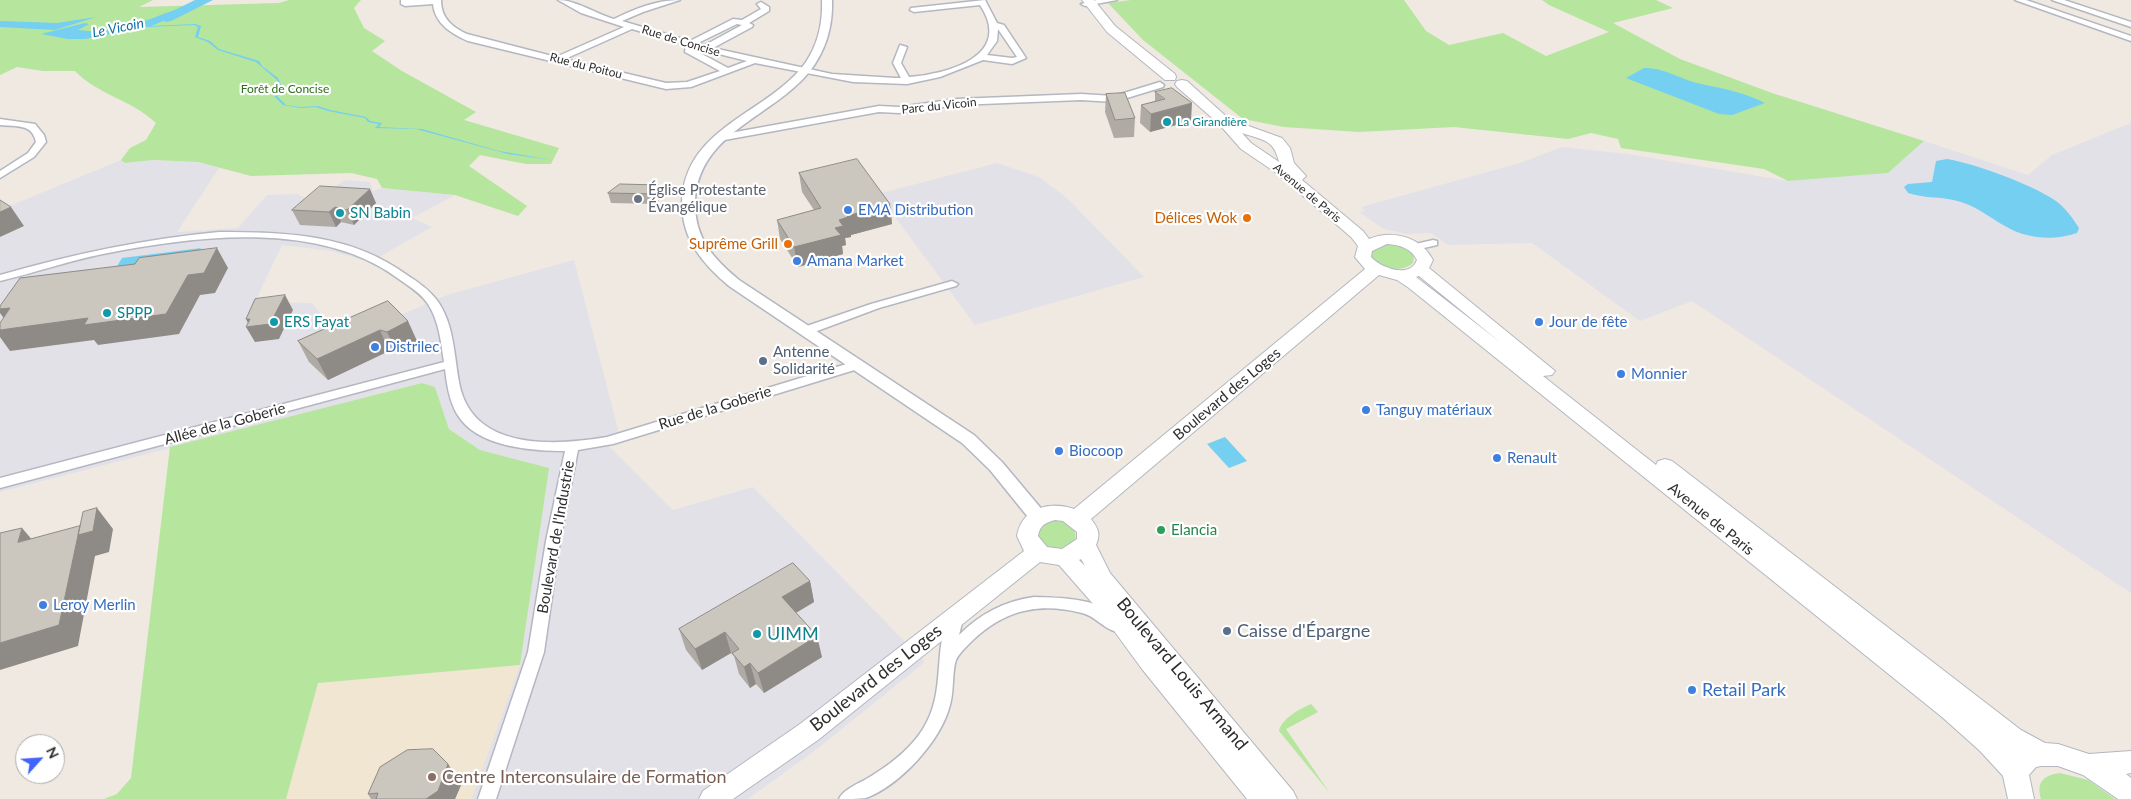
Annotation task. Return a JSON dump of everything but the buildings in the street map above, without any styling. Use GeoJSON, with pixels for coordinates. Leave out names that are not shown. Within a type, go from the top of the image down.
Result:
{"type":"FeatureCollection","features":[{"type":"Feature","properties":{"kind":"main road","name":"Avenue de Paris"},"geometry":{"type":"LineString","coordinates":[[1086,2],[1111,29],[1169,83],[1196,99],[1224,121],[1246,146],[1280,169],[1357,234],[1366,246]]}},
{"type":"Feature","properties":{"kind":"main road","name":"Avenue de Paris"},"geometry":{"type":"LineString","coordinates":[[1224,121],[1277,141],[1283,148],[1289,166],[1369,231],[1390,240],[1415,247]]}},
{"type":"Feature","properties":{"kind":"main road"},"geometry":{"type":"LineString","coordinates":[[1390,240],[1376,241],[1366,246],[1363,257],[1376,269],[1399,275],[1421,269],[1425,260],[1420,251],[1415,247]]}},
{"type":"Feature","properties":{"kind":"main road","name":"Boulevard des Loges"},"geometry":{"type":"LineString","coordinates":[[1078,518],[1376,269]]}},
{"type":"Feature","properties":{"kind":"main road","name":"Avenue de Paris"},"geometry":{"type":"LineString","coordinates":[[1421,269],[1622,432],[1902,653],[2012,738],[2043,755]]}},
{"type":"Feature","properties":{"kind":"main road","name":"Avenue de Paris"},"geometry":{"type":"LineString","coordinates":[[1399,275],[1415,284],[1952,710],[1989,743],[2019,792]]}},
{"type":"Feature","properties":{"kind":"main road"},"geometry":{"type":"LineString","coordinates":[[1063,512],[1078,518],[1085,524],[1088,532],[1087,540],[1074,552],[1046,556],[1032,548],[1026,534],[1032,522],[1038,517],[1046,513],[1063,512]]}},
{"type":"Feature","properties":{"kind":"main road","name":"Boulevard des Loges"},"geometry":{"type":"LineString","coordinates":[[712,799],[809,732],[1038,552]]}},
{"type":"Feature","properties":{"kind":"main road","name":"Boulevard Louis Armand"},"geometry":{"type":"LineString","coordinates":[[1074,552],[1109,607],[1150,662],[1264,799]]}},
{"type":"Feature","properties":{"kind":"main road","name":"Boulevard Louis Armand"},"geometry":{"type":"LineString","coordinates":[[1074,552],[1089,552],[1102,578],[1284,799]]}},
{"type":"Feature","properties":{"kind":"main road"},"geometry":{"type":"LineString","coordinates":[[2019,792],[2021,764],[2030,758],[2043,755],[2073,759],[2089,765],[2111,777],[2131,794]]}},
{"type":"Feature","properties":{"kind":"main road"},"geometry":{"type":"LineString","coordinates":[[2089,765],[2131,762]]}},
{"type":"Feature","properties":{"kind":"street","name":"Rue du Poitou"},"geometry":{"type":"LineString","coordinates":[[405,0],[405,4],[410,5],[436,1],[439,16],[451,28],[463,36],[676,87],[688,85],[752,62]]}},
{"type":"Feature","properties":{"kind":"street","name":"Rue de Concise"},"geometry":{"type":"LineString","coordinates":[[562,0],[588,13],[752,62],[853,80],[906,81],[951,71],[981,57]]}},
{"type":"Feature","properties":{"kind":"street"},"geometry":{"type":"LineString","coordinates":[[632,0],[640,10]]}},
{"type":"Feature","properties":{"kind":"street"},"geometry":{"type":"LineString","coordinates":[[615,21],[640,10],[676,0]]}},
{"type":"Feature","properties":{"kind":"street"},"geometry":{"type":"LineString","coordinates":[[828,0],[828,21],[822,40],[803,72],[719,138],[706,153],[690,186],[688,208],[695,238],[707,259],[734,283],[968,439],[996,466],[1038,517]]}},
{"type":"Feature","properties":{"kind":"street"},"geometry":{"type":"LineString","coordinates":[[1086,2],[1113,0]]}},
{"type":"Feature","properties":{"kind":"street"},"geometry":{"type":"LineString","coordinates":[[2019,0],[2131,39]]}},
{"type":"Feature","properties":{"kind":"street"},"geometry":{"type":"LineString","coordinates":[[2056,0],[2131,25]]}},
{"type":"Feature","properties":{"kind":"street"},"geometry":{"type":"LineString","coordinates":[[914,10],[982,1],[991,13],[995,25],[991,44],[981,57]]}},
{"type":"Feature","properties":{"kind":"street"},"geometry":{"type":"LineString","coordinates":[[743,23],[766,9],[761,4]]}},
{"type":"Feature","properties":{"kind":"street"},"geometry":{"type":"LineString","coordinates":[[695,54],[749,25],[736,21],[690,44],[688,50],[695,54],[727,71]]}},
{"type":"Feature","properties":{"kind":"street"},"geometry":{"type":"LineString","coordinates":[[981,57],[1012,61],[1022,58],[1001,27],[995,25]]}},
{"type":"Feature","properties":{"kind":"street"},"geometry":{"type":"LineString","coordinates":[[558,59],[632,26]]}},
{"type":"Feature","properties":{"kind":"street"},"geometry":{"type":"LineString","coordinates":[[2120,35],[2131,35]]}},
{"type":"Feature","properties":{"kind":"street"},"geometry":{"type":"LineString","coordinates":[[903,47],[897,63],[906,81]]}},
{"type":"Feature","properties":{"kind":"street","name":"Parc du Vicoin"},"geometry":{"type":"LineString","coordinates":[[719,138],[880,109],[899,110],[957,102],[1081,97],[1114,99],[1169,83]]}},
{"type":"Feature","properties":{"kind":"street"},"geometry":{"type":"LineString","coordinates":[[0,175],[31,155],[41,142],[40,132],[33,125],[2,123]]}},
{"type":"Feature","properties":{"kind":"street","name":"Boulevard de l'Industrie"},"geometry":{"type":"LineString","coordinates":[[0,278],[113,249],[176,239],[255,235],[332,244],[364,253],[386,263],[424,291],[434,303],[445,332],[460,408],[485,432],[532,446],[572,447],[553,541],[536,652],[487,799]]}},
{"type":"Feature","properties":{"kind":"street"},"geometry":{"type":"LineString","coordinates":[[1415,247],[1433,243]]}},
{"type":"Feature","properties":{"kind":"street"},"geometry":{"type":"LineString","coordinates":[[805,330],[874,306],[952,284]]}},
{"type":"Feature","properties":{"kind":"street","name":"Allée de la Goberie"},"geometry":{"type":"LineString","coordinates":[[0,483],[450,364]]}},
{"type":"Feature","properties":{"kind":"street","name":"Rue de la Goberie"},"geometry":{"type":"LineString","coordinates":[[572,447],[608,441],[857,365]]}},
{"type":"Feature","properties":{"kind":"street"},"geometry":{"type":"LineString","coordinates":[[949,658],[963,638],[987,620],[1008,610],[1033,603],[1078,605],[1099,613],[1150,662]]}},
{"type":"Feature","properties":{"kind":"street"},"geometry":{"type":"LineString","coordinates":[[848,799],[873,786],[890,774],[912,754],[928,735],[943,706],[949,658],[949,636],[956,615]]}},
{"type":"Feature","properties":{"kind":"shaded area"},"geometry":{"type":"Polygon","coordinates":[[[2131,123],[2131,593],[1692,301],[1640,321],[1532,243],[1448,245],[1431,233],[1408,234],[1384,229],[1359,212],[1365,211],[1361,207],[1520,163],[1562,147],[1627,154],[1788,181],[1888,173],[1924,141],[2028,175],[2052,155],[2131,123]]]}},
{"type":"Feature","properties":{"kind":"shaded area"},"geometry":{"type":"Polygon","coordinates":[[[121,160],[125,163],[153,160],[198,162],[219,168],[177,232],[238,228],[267,195],[297,194],[307,199],[320,198],[344,180],[370,182],[373,191],[382,188],[455,195],[412,218],[432,227],[370,262],[331,251],[282,245],[255,302],[311,303],[345,339],[447,295],[574,260],[621,441],[609,446],[673,510],[753,487],[925,662],[813,752],[748,799],[471,799],[520,665],[548,468],[480,450],[449,429],[435,387],[422,383],[0,492],[0,210],[121,160]]]}},
{"type":"Feature","properties":{"kind":"shaded area"},"geometry":{"type":"Polygon","coordinates":[[[997,163],[1039,177],[1068,199],[1144,277],[975,325],[878,194],[997,163]]]}},
{"type":"Feature","properties":{"kind":"shaded area"},"geometry":{"type":"Polygon","coordinates":[[[520,665],[471,799],[286,799],[318,683],[520,665]]]}},
{"type":"Feature","properties":{"kind":"green space","name":"Forêt de Concise"},"geometry":{"type":"Polygon","coordinates":[[[0,0],[153,0],[139,7],[279,3],[289,0],[361,0],[354,8],[364,28],[385,41],[372,51],[402,71],[476,112],[464,120],[559,148],[551,164],[526,164],[480,155],[469,166],[527,206],[518,216],[455,195],[382,188],[377,179],[351,173],[251,176],[198,162],[153,160],[125,163],[121,160],[130,148],[146,140],[156,123],[147,115],[94,86],[75,71],[43,71],[17,67],[0,75],[0,0]]]}},
{"type":"Feature","properties":{"kind":"green space"},"geometry":{"type":"Polygon","coordinates":[[[1131,0],[1404,0],[1426,31],[1449,45],[1503,33],[1546,56],[1609,32],[1542,0],[1656,0],[1673,8],[1613,23],[1680,59],[1772,93],[1924,141],[1888,173],[1788,181],[1764,169],[1621,148],[1618,139],[1591,133],[1568,139],[1454,127],[1359,132],[1284,127],[1243,119],[1143,40],[1108,3],[1131,0]]]}},
{"type":"Feature","properties":{"kind":"green space"},"geometry":{"type":"Polygon","coordinates":[[[1385,244],[1397,245],[1408,250],[1414,255],[1413,263],[1397,269],[1382,265],[1372,259],[1371,251],[1385,244]]]}},
{"type":"Feature","properties":{"kind":"green space"},"geometry":{"type":"Polygon","coordinates":[[[422,383],[435,387],[449,429],[480,450],[549,468],[520,665],[318,683],[286,799],[104,799],[117,794],[131,778],[170,447],[422,383]]]}},
{"type":"Feature","properties":{"kind":"green space"},"geometry":{"type":"Polygon","coordinates":[[[1056,519],[1063,520],[1073,527],[1075,540],[1072,544],[1062,548],[1043,548],[1034,530],[1038,525],[1056,519]]]}},
{"type":"Feature","properties":{"kind":"green space"},"geometry":{"type":"Polygon","coordinates":[[[1311,704],[1318,712],[1286,729],[1329,792],[1279,731],[1288,718],[1311,704]]]}},
{"type":"Feature","properties":{"kind":"green space"},"geometry":{"type":"Polygon","coordinates":[[[2060,773],[2088,780],[2115,799],[2041,799],[2040,788],[2043,780],[2060,773]]]}},
{"type":"Feature","properties":{"kind":"water"},"geometry":{"type":"Polygon","coordinates":[[[187,5],[197,7],[151,26],[195,24],[201,26],[198,37],[210,41],[219,49],[259,61],[262,66],[278,78],[284,92],[277,96],[286,105],[301,107],[318,106],[366,117],[370,121],[382,123],[379,127],[422,129],[499,151],[552,160],[508,154],[416,129],[375,128],[379,124],[368,122],[365,118],[316,107],[301,108],[283,105],[274,96],[281,93],[277,80],[256,62],[218,50],[208,42],[195,37],[198,27],[194,25],[146,27],[85,39],[68,39],[41,34],[85,23],[89,24],[78,30],[92,31],[120,28],[187,5]]]}},
{"type":"Feature","properties":{"kind":"water"},"geometry":{"type":"Polygon","coordinates":[[[96,17],[55,30],[0,27],[0,21],[57,23],[96,17]]]}},
{"type":"Feature","properties":{"kind":"water"},"geometry":{"type":"Polygon","coordinates":[[[1644,68],[1663,71],[1693,82],[1739,93],[1765,103],[1732,115],[1719,114],[1626,78],[1644,68]]]}},
{"type":"Feature","properties":{"kind":"water"},"geometry":{"type":"Polygon","coordinates":[[[1947,159],[2002,175],[2042,193],[2057,202],[2068,212],[2079,228],[2077,233],[2050,238],[2022,234],[1967,204],[1955,200],[1908,193],[1904,187],[1908,184],[1932,182],[1936,161],[1947,159]]]}},
{"type":"Feature","properties":{"kind":"water"},"geometry":{"type":"Polygon","coordinates":[[[201,248],[189,269],[109,280],[122,258],[201,248]]]}},
{"type":"Feature","properties":{"kind":"water"},"geometry":{"type":"Polygon","coordinates":[[[1225,437],[1247,461],[1229,468],[1207,444],[1225,437]]]}},
{"type":"Feature","properties":{"kind":"waterway","name":"Le Vicoin"},"geometry":{"type":"LineString","coordinates":[[166,18],[206,0]]}},
{"type":"Feature","properties":{"kind":"place","name":"La Girandière"},"geometry":{"type":"Point","coordinates":[1167,122]}},
{"type":"Feature","properties":{"kind":"place","name":"Église Protestante Évangélique"},"geometry":{"type":"Point","coordinates":[638,199]}},
{"type":"Feature","properties":{"kind":"place","name":"EMA Distribution"},"geometry":{"type":"Point","coordinates":[848,210]}},
{"type":"Feature","properties":{"kind":"place","name":"SN Babin"},"geometry":{"type":"Point","coordinates":[340,213]}},
{"type":"Feature","properties":{"kind":"place","name":"Délices Wok"},"geometry":{"type":"Point","coordinates":[1247,218]}},
{"type":"Feature","properties":{"kind":"place","name":"Suprême Grill"},"geometry":{"type":"Point","coordinates":[788,244]}},
{"type":"Feature","properties":{"kind":"place","name":"Amana Market"},"geometry":{"type":"Point","coordinates":[797,261]}},
{"type":"Feature","properties":{"kind":"place","name":"SPPP"},"geometry":{"type":"Point","coordinates":[107,313]}},
{"type":"Feature","properties":{"kind":"place","name":"ERS Fayat"},"geometry":{"type":"Point","coordinates":[274,322]}},
{"type":"Feature","properties":{"kind":"place","name":"Jour de fête"},"geometry":{"type":"Point","coordinates":[1539,322]}},
{"type":"Feature","properties":{"kind":"place","name":"Distrilec"},"geometry":{"type":"Point","coordinates":[375,347]}},
{"type":"Feature","properties":{"kind":"place","name":"Antenne Solidarité"},"geometry":{"type":"Point","coordinates":[763,361]}},
{"type":"Feature","properties":{"kind":"place","name":"Monnier"},"geometry":{"type":"Point","coordinates":[1621,374]}},
{"type":"Feature","properties":{"kind":"place","name":"Tanguy matériaux"},"geometry":{"type":"Point","coordinates":[1366,410]}},
{"type":"Feature","properties":{"kind":"place","name":"Biocoop"},"geometry":{"type":"Point","coordinates":[1059,451]}},
{"type":"Feature","properties":{"kind":"place","name":"Renault"},"geometry":{"type":"Point","coordinates":[1497,458]}},
{"type":"Feature","properties":{"kind":"place","name":"Elancia"},"geometry":{"type":"Point","coordinates":[1161,530]}},
{"type":"Feature","properties":{"kind":"place","name":"Leroy Merlin"},"geometry":{"type":"Point","coordinates":[43,605]}},
{"type":"Feature","properties":{"kind":"place","name":"Caisse d'Épargne"},"geometry":{"type":"Point","coordinates":[1227,631]}},
{"type":"Feature","properties":{"kind":"place","name":"UIMM"},"geometry":{"type":"Point","coordinates":[757,634]}},
{"type":"Feature","properties":{"kind":"place","name":"Retail Park"},"geometry":{"type":"Point","coordinates":[1692,690]}},
{"type":"Feature","properties":{"kind":"place","name":"Centre Interconsulaire de Formation"},"geometry":{"type":"Point","coordinates":[432,777]}}]}
